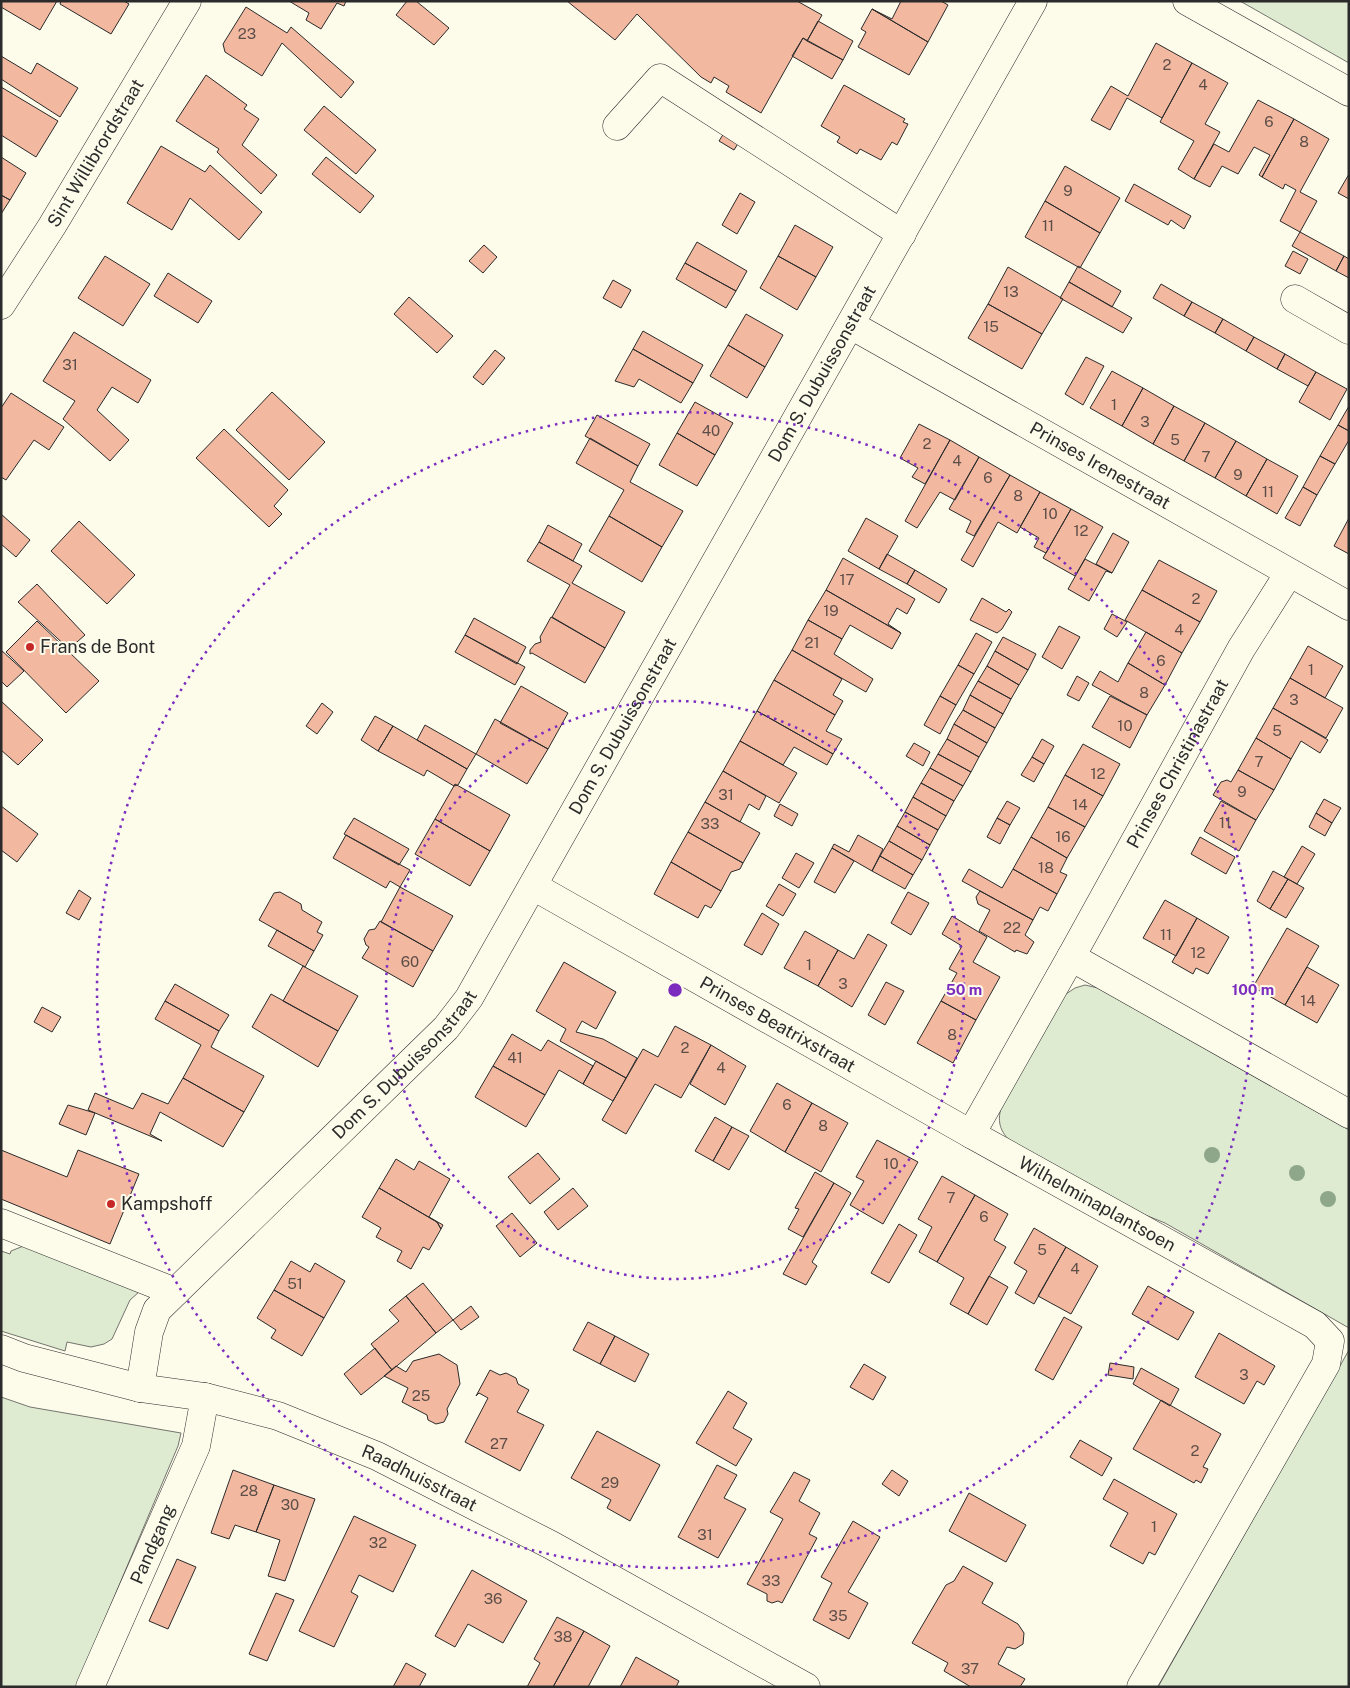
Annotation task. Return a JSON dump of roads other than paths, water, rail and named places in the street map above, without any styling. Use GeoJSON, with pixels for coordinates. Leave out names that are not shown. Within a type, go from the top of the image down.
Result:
{"type":"FeatureCollection","features":[{"type":"Feature","properties":{"kind":"street","name":"Sint Willibrordstraat"},"geometry":{"type":"LineString","coordinates":[[1,304],[52,226],[187,1]]}},
{"type":"Feature","properties":{"kind":"street","name":"Dom S. Dubuissonstraat"},"geometry":{"type":"LineString","coordinates":[[140,1388],[149,1332],[157,1310],[446,1028],[469,998],[1033,1]]}},
{"type":"Feature","properties":{"kind":"street"},"geometry":{"type":"LineString","coordinates":[[1187,1],[1349,92]]}},
{"type":"Feature","properties":{"kind":"street"},"geometry":{"type":"LineString","coordinates":[[617,126],[660,78],[902,234]]}},
{"type":"Feature","properties":{"kind":"street"},"geometry":{"type":"LineString","coordinates":[[1295,299],[1349,330]]}},
{"type":"Feature","properties":{"kind":"street","name":"Prinses Irenestraat"},"geometry":{"type":"LineString","coordinates":[[851,325],[1349,606]]}},
{"type":"Feature","properties":{"kind":"street","name":"Prinses Christinastraat"},"geometry":{"type":"LineString","coordinates":[[1071,957],[1241,650],[1289,572]]}},
{"type":"Feature","properties":{"kind":"street","name":"Prinses Beatrixstraat"},"geometry":{"type":"LineString","coordinates":[[533,886],[971,1134]]}},
{"type":"Feature","properties":{"kind":"street"},"geometry":{"type":"LineString","coordinates":[[971,1134],[1071,957],[1349,1114]]}},
{"type":"Feature","properties":{"kind":"street","name":"Wilhelminaplantsoen"},"geometry":{"type":"LineString","coordinates":[[971,1134],[1315,1326],[1330,1341],[1326,1364],[1141,1687]]}},
{"type":"Feature","properties":{"kind":"street"},"geometry":{"type":"LineString","coordinates":[[1,1223],[175,1292]]}},
{"type":"Feature","properties":{"kind":"street","name":"Raadhuisstraat"},"geometry":{"type":"LineString","coordinates":[[1,1349],[24,1358],[140,1388],[205,1397],[278,1416],[377,1456],[551,1545],[806,1687]]}},
{"type":"Feature","properties":{"kind":"street","name":"Pandgang"},"geometry":{"type":"LineString","coordinates":[[90,1687],[196,1446],[205,1397]]}},
{"type":"Feature","properties":{"kind":"place","name":"Frans de Bont"},"geometry":{"type":"Point","coordinates":[30,647]}},
{"type":"Feature","properties":{"kind":"place","name":"Kampshoff"},"geometry":{"type":"Point","coordinates":[111,1204]}}]}
